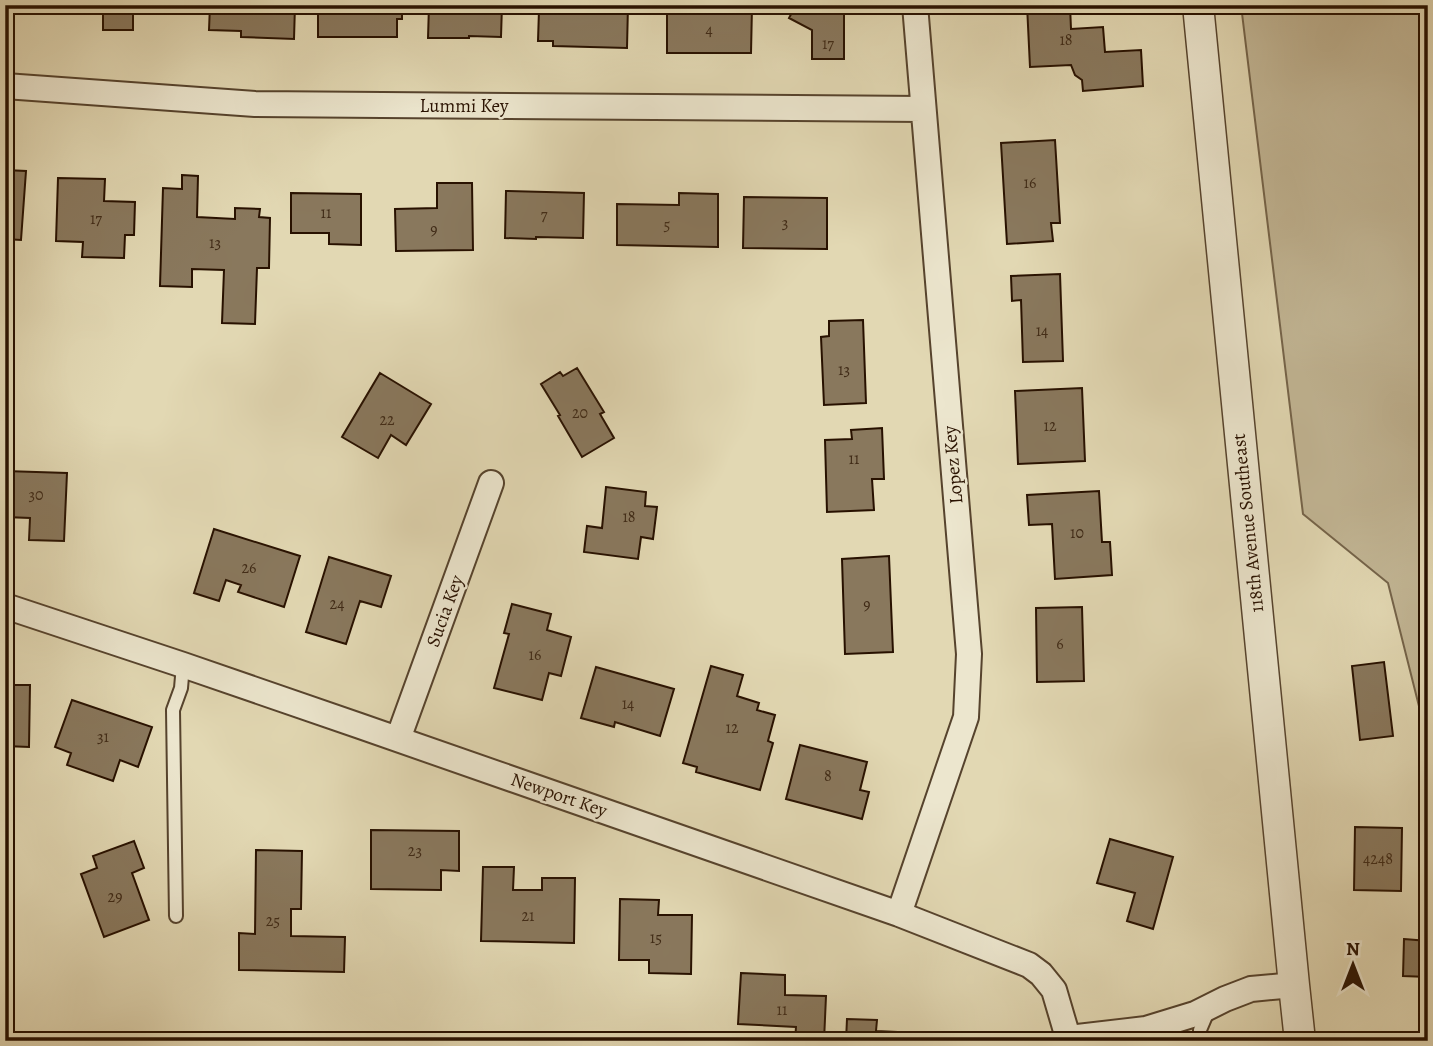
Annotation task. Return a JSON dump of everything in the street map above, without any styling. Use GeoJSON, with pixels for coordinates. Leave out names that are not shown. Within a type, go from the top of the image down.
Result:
{"type":"FeatureCollection","features":[{"type":"Feature","properties":{"kind":"street","name":"Lopez Key"},"geometry":{"type":"LineString","coordinates":[[899,914],[966,717],[969,686],[969,654],[915,5]]}},
{"type":"Feature","properties":{"kind":"street","name":"118th Avenue Southeast"},"geometry":{"type":"LineString","coordinates":[[1198,5],[1300,1041]]}},
{"type":"Feature","properties":{"kind":"street","name":"Lummi Key"},"geometry":{"type":"LineString","coordinates":[[5,86],[255,104],[923,110]]}},
{"type":"Feature","properties":{"kind":"street","name":"Sucia Key"},"geometry":{"type":"LineString","coordinates":[[398,739],[491,483]]}},
{"type":"Feature","properties":{"kind":"street","name":"Newport Key"},"geometry":{"type":"LineString","coordinates":[[5,606],[398,739],[899,914],[1029,965],[1041,974],[1054,990],[1069,1039]]}},
{"type":"Feature","properties":{"kind":"street"},"geometry":{"type":"LineString","coordinates":[[1069,1039],[1146,1029],[1195,1014],[1251,989],[1293,985]]}},
{"type":"Feature","properties":{"kind":"lane"},"geometry":{"type":"LineString","coordinates":[[176,916],[173,710],[181,688],[183,665]]}},
{"type":"Feature","properties":{"kind":"lane"},"geometry":{"type":"LineString","coordinates":[[1201,1041],[1200,1030],[1209,1007]]}},
{"type":"Feature","properties":{"kind":"shaded area"},"geometry":{"type":"Polygon","coordinates":[[[1241,5],[1428,5],[1428,742],[1388,583],[1303,514],[1241,5]]]}},
{"type":"Feature","properties":{"kind":"building"},"geometry":{"type":"Polygon","coordinates":[[[42,5],[72,5],[71,11],[42,5]]]}},
{"type":"Feature","properties":{"kind":"building"},"geometry":{"type":"Polygon","coordinates":[[[103,5],[186,7],[133,6],[133,30],[103,30],[103,5]]]}},
{"type":"Feature","properties":{"kind":"building"},"geometry":{"type":"Polygon","coordinates":[[[210,5],[295,5],[294,39],[241,37],[241,31],[209,30],[210,5]]]}},
{"type":"Feature","properties":{"kind":"building"},"geometry":{"type":"Polygon","coordinates":[[[318,5],[402,5],[402,19],[397,19],[397,37],[318,37],[318,5]]]}},
{"type":"Feature","properties":{"kind":"building"},"geometry":{"type":"Polygon","coordinates":[[[429,5],[502,5],[501,37],[428,38],[429,5]]]}},
{"type":"Feature","properties":{"kind":"building"},"geometry":{"type":"Polygon","coordinates":[[[628,5],[627,48],[553,46],[553,41],[538,41],[539,10],[554,11],[554,6],[628,5]]]}},
{"type":"Feature","properties":{"kind":"building"},"geometry":{"type":"Polygon","coordinates":[[[796,5],[845,5],[844,59],[812,59],[812,30],[789,18],[796,5]]]}},
{"type":"Feature","properties":{"kind":"building"},"geometry":{"type":"Polygon","coordinates":[[[1027,5],[1070,5],[1071,29],[1103,27],[1105,52],[1141,50],[1143,86],[1083,91],[1082,80],[1075,75],[1071,65],[1030,67],[1027,5]]]}},
{"type":"Feature","properties":{"kind":"building"},"geometry":{"type":"Polygon","coordinates":[[[667,7],[752,7],[751,53],[667,53],[667,7]]]}},
{"type":"Feature","properties":{"kind":"building"},"geometry":{"type":"Polygon","coordinates":[[[1055,140],[1060,223],[1051,223],[1053,241],[1007,244],[1001,143],[1055,140]]]}},
{"type":"Feature","properties":{"kind":"building"},"geometry":{"type":"Polygon","coordinates":[[[5,170],[26,171],[21,240],[5,239],[5,170]]]}},
{"type":"Feature","properties":{"kind":"building"},"geometry":{"type":"Polygon","coordinates":[[[182,175],[198,176],[197,217],[235,219],[235,208],[260,209],[259,217],[270,218],[269,268],[257,268],[255,324],[222,323],[224,270],[192,269],[192,287],[160,286],[163,188],[182,189],[182,175]]]}},
{"type":"Feature","properties":{"kind":"building"},"geometry":{"type":"Polygon","coordinates":[[[58,178],[105,179],[104,201],[135,202],[134,235],[125,235],[124,258],[82,257],[83,242],[56,241],[58,178]]]}},
{"type":"Feature","properties":{"kind":"building"},"geometry":{"type":"Polygon","coordinates":[[[437,183],[472,183],[473,250],[396,251],[395,209],[437,208],[437,183]]]}},
{"type":"Feature","properties":{"kind":"building"},"geometry":{"type":"Polygon","coordinates":[[[506,191],[584,193],[583,238],[505,238],[506,191]]]}},
{"type":"Feature","properties":{"kind":"building"},"geometry":{"type":"Polygon","coordinates":[[[291,193],[361,194],[361,245],[329,244],[329,233],[291,233],[291,193]]]}},
{"type":"Feature","properties":{"kind":"building"},"geometry":{"type":"Polygon","coordinates":[[[679,193],[718,194],[718,247],[617,245],[617,204],[679,205],[679,193]]]}},
{"type":"Feature","properties":{"kind":"building"},"geometry":{"type":"Polygon","coordinates":[[[744,197],[827,198],[827,249],[743,248],[744,197]]]}},
{"type":"Feature","properties":{"kind":"building"},"geometry":{"type":"Polygon","coordinates":[[[1060,274],[1063,361],[1023,362],[1021,300],[1012,301],[1011,276],[1060,274]]]}},
{"type":"Feature","properties":{"kind":"building"},"geometry":{"type":"Polygon","coordinates":[[[863,320],[866,403],[824,405],[821,337],[829,336],[829,321],[863,320]]]}},
{"type":"Feature","properties":{"kind":"building"},"geometry":{"type":"Polygon","coordinates":[[[577,368],[604,412],[600,414],[614,438],[582,457],[541,384],[560,372],[563,376],[577,368]]]}},
{"type":"Feature","properties":{"kind":"building"},"geometry":{"type":"Polygon","coordinates":[[[380,373],[431,404],[406,445],[391,435],[378,458],[342,437],[380,373]]]}},
{"type":"Feature","properties":{"kind":"building"},"geometry":{"type":"Polygon","coordinates":[[[1082,388],[1085,461],[1018,464],[1015,391],[1082,388]]]}},
{"type":"Feature","properties":{"kind":"building"},"geometry":{"type":"Polygon","coordinates":[[[882,428],[884,479],[872,479],[874,510],[827,512],[825,440],[852,439],[851,430],[882,428]]]}},
{"type":"Feature","properties":{"kind":"building"},"geometry":{"type":"Polygon","coordinates":[[[5,471],[67,473],[64,541],[29,540],[30,518],[5,517],[5,471]]]}},
{"type":"Feature","properties":{"kind":"building"},"geometry":{"type":"Polygon","coordinates":[[[606,487],[646,492],[645,506],[657,507],[653,539],[641,537],[638,559],[584,552],[587,526],[602,528],[606,487]]]}},
{"type":"Feature","properties":{"kind":"building"},"geometry":{"type":"Polygon","coordinates":[[[1099,491],[1102,542],[1110,542],[1112,575],[1055,579],[1052,524],[1029,525],[1027,495],[1099,491]]]}},
{"type":"Feature","properties":{"kind":"building"},"geometry":{"type":"Polygon","coordinates":[[[214,529],[300,556],[284,607],[238,592],[241,585],[226,580],[219,601],[194,593],[214,529]]]}},
{"type":"Feature","properties":{"kind":"building"},"geometry":{"type":"Polygon","coordinates":[[[889,556],[893,652],[845,654],[842,559],[889,556]]]}},
{"type":"Feature","properties":{"kind":"building"},"geometry":{"type":"Polygon","coordinates":[[[329,557],[391,576],[381,607],[360,601],[346,644],[306,632],[329,557]]]}},
{"type":"Feature","properties":{"kind":"building"},"geometry":{"type":"Polygon","coordinates":[[[512,604],[551,614],[547,630],[571,637],[561,676],[549,673],[542,700],[494,688],[509,634],[504,633],[512,604]]]}},
{"type":"Feature","properties":{"kind":"building"},"geometry":{"type":"Polygon","coordinates":[[[1082,607],[1084,681],[1037,682],[1036,608],[1082,607]]]}},
{"type":"Feature","properties":{"kind":"building"},"geometry":{"type":"Polygon","coordinates":[[[1384,662],[1393,736],[1360,740],[1352,666],[1384,662]]]}},
{"type":"Feature","properties":{"kind":"building"},"geometry":{"type":"Polygon","coordinates":[[[711,666],[743,675],[737,696],[759,703],[757,710],[775,715],[768,741],[773,743],[760,790],[696,772],[697,767],[683,763],[711,666]]]}},
{"type":"Feature","properties":{"kind":"building"},"geometry":{"type":"Polygon","coordinates":[[[596,667],[674,689],[660,736],[615,722],[614,727],[581,718],[596,667]]]}},
{"type":"Feature","properties":{"kind":"building"},"geometry":{"type":"Polygon","coordinates":[[[5,685],[30,685],[29,747],[5,746],[5,685]]]}},
{"type":"Feature","properties":{"kind":"building"},"geometry":{"type":"Polygon","coordinates":[[[72,700],[152,727],[138,767],[120,760],[113,781],[67,765],[71,753],[55,747],[72,700]]]}},
{"type":"Feature","properties":{"kind":"building"},"geometry":{"type":"Polygon","coordinates":[[[800,745],[867,762],[860,790],[869,792],[862,819],[786,799],[800,745]]]}},
{"type":"Feature","properties":{"kind":"building"},"geometry":{"type":"Polygon","coordinates":[[[1355,827],[1402,828],[1401,891],[1354,890],[1355,827]]]}},
{"type":"Feature","properties":{"kind":"building"},"geometry":{"type":"Polygon","coordinates":[[[371,830],[459,831],[459,871],[441,870],[441,890],[371,889],[371,830]]]}},
{"type":"Feature","properties":{"kind":"building"},"geometry":{"type":"Polygon","coordinates":[[[1110,839],[1173,857],[1153,929],[1127,921],[1135,893],[1097,883],[1110,839]]]}},
{"type":"Feature","properties":{"kind":"building"},"geometry":{"type":"Polygon","coordinates":[[[134,841],[144,868],[132,873],[149,920],[104,937],[81,874],[97,868],[93,856],[134,841]]]}},
{"type":"Feature","properties":{"kind":"building"},"geometry":{"type":"Polygon","coordinates":[[[256,850],[302,851],[301,909],[291,909],[291,936],[345,937],[344,972],[239,970],[239,933],[255,934],[256,850]]]}},
{"type":"Feature","properties":{"kind":"building"},"geometry":{"type":"Polygon","coordinates":[[[483,867],[514,867],[513,890],[542,890],[542,878],[575,878],[574,943],[481,941],[483,867]]]}},
{"type":"Feature","properties":{"kind":"building"},"geometry":{"type":"Polygon","coordinates":[[[620,899],[659,900],[658,915],[692,915],[691,974],[649,973],[649,960],[619,960],[620,899]]]}},
{"type":"Feature","properties":{"kind":"building"},"geometry":{"type":"Polygon","coordinates":[[[1404,939],[1428,941],[1428,977],[1403,976],[1404,939]]]}},
{"type":"Feature","properties":{"kind":"building"},"geometry":{"type":"Polygon","coordinates":[[[741,973],[785,975],[785,995],[826,996],[824,1041],[795,1041],[796,1027],[738,1024],[741,973]]]}},
{"type":"Feature","properties":{"kind":"building"},"geometry":{"type":"Polygon","coordinates":[[[847,1019],[877,1020],[876,1031],[919,1033],[919,1041],[846,1041],[847,1019]]]}}]}
